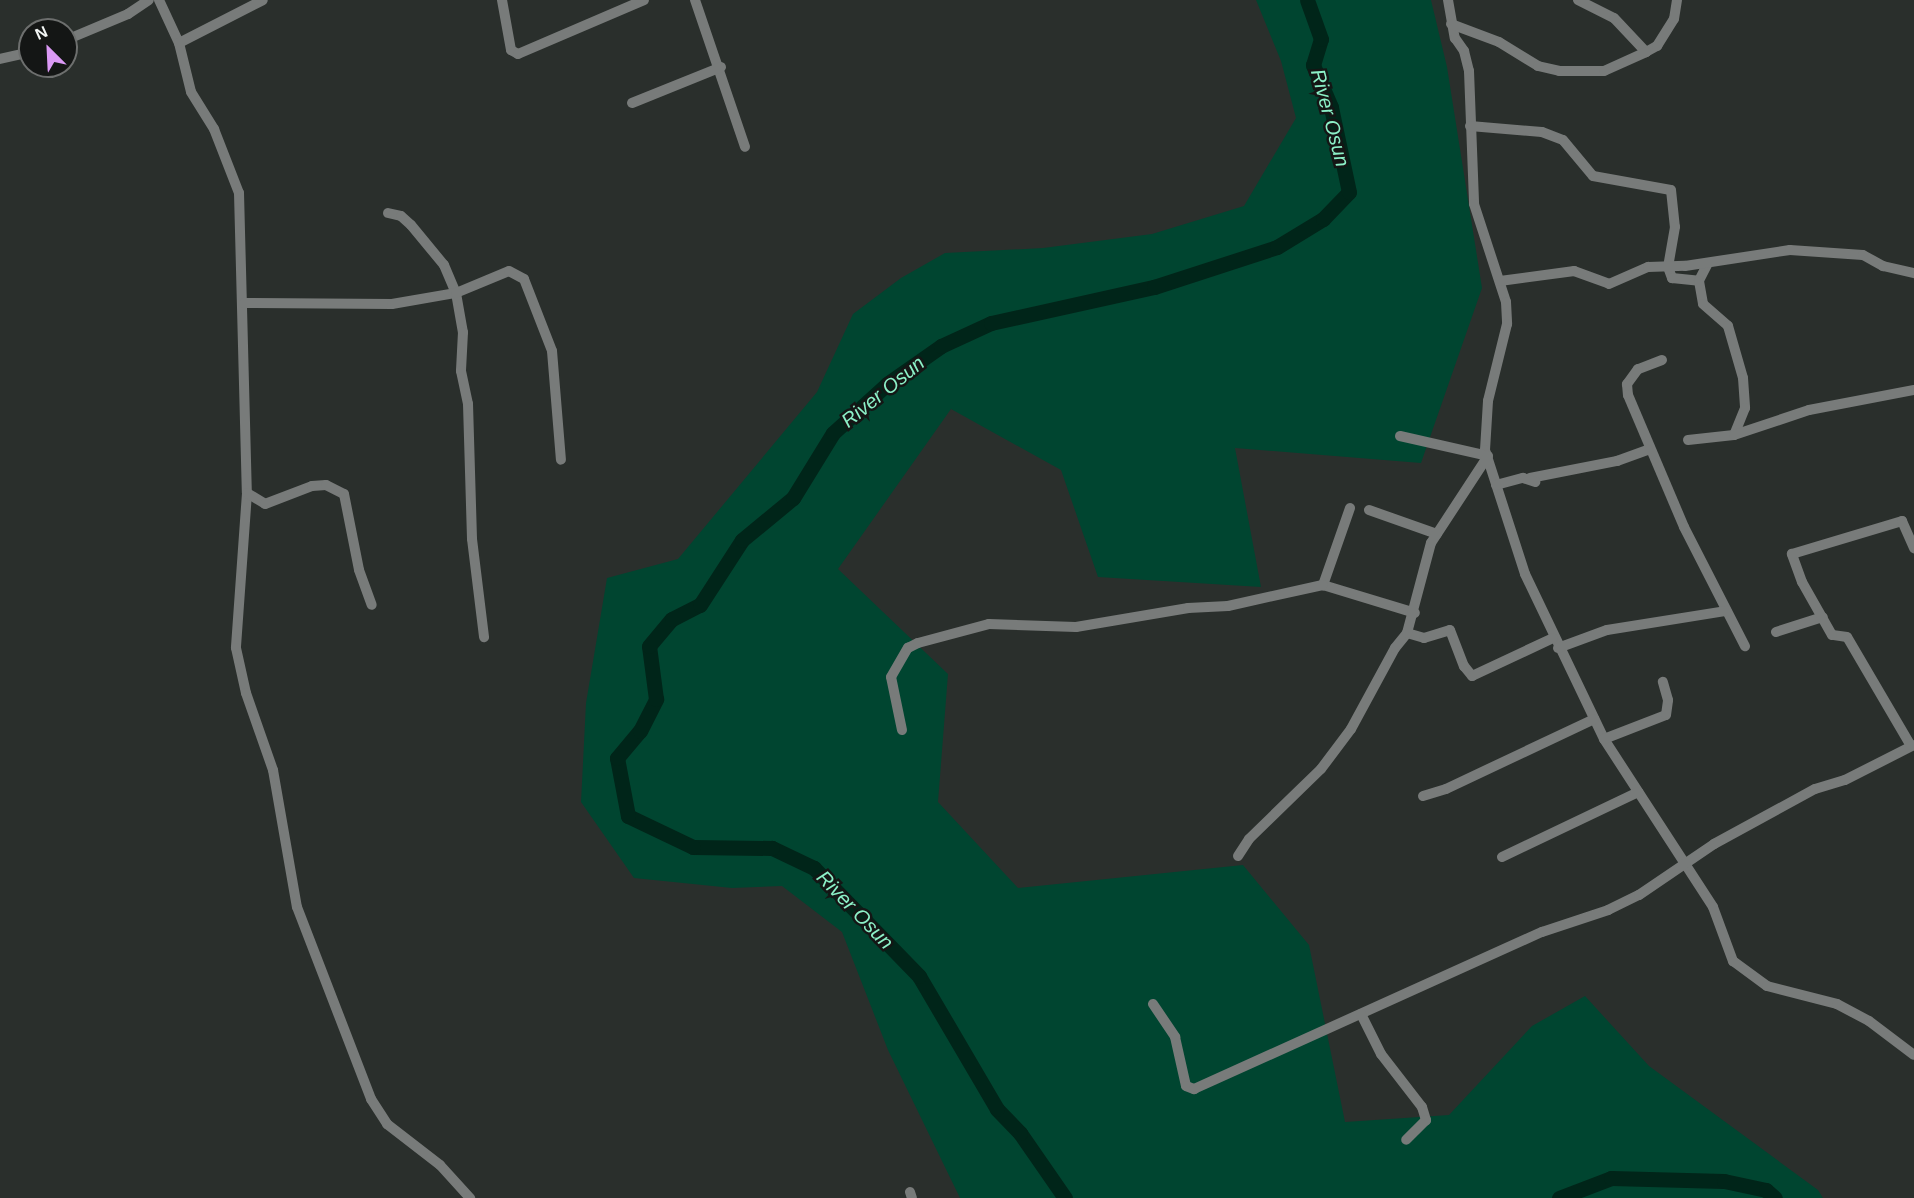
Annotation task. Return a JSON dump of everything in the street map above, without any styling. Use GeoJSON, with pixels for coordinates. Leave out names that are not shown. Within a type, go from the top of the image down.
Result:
{"type":"FeatureCollection","features":[{"type":"Feature","properties":{"kind":"street"},"geometry":{"type":"LineString","coordinates":[[78,35],[128,14],[149,0]]}},
{"type":"Feature","properties":{"kind":"street"},"geometry":{"type":"LineString","coordinates":[[159,0],[179,43],[185,76],[224,150],[238,193],[244,303],[247,492],[236,648],[246,693],[273,770],[297,907],[371,1099],[387,1124],[440,1165],[470,1198]]}},
{"type":"Feature","properties":{"kind":"street"},"geometry":{"type":"LineString","coordinates":[[179,43],[264,0]]}},
{"type":"Feature","properties":{"kind":"street"},"geometry":{"type":"LineString","coordinates":[[502,0],[511,50],[518,54],[644,0]]}},
{"type":"Feature","properties":{"kind":"street"},"geometry":{"type":"LineString","coordinates":[[695,0],[721,67],[745,147]]}},
{"type":"Feature","properties":{"kind":"street"},"geometry":{"type":"LineString","coordinates":[[1448,0],[1451,24],[1469,71],[1474,204],[1500,281],[1507,324],[1488,402],[1485,450],[1525,574],[1555,643],[1604,739],[1713,907],[1733,961],[1749,977],[1767,986],[1837,1004],[1869,1021],[1914,1055]]}},
{"type":"Feature","properties":{"kind":"street"},"geometry":{"type":"LineString","coordinates":[[1578,0],[1614,18],[1646,51]]}},
{"type":"Feature","properties":{"kind":"street"},"geometry":{"type":"LineString","coordinates":[[1451,24],[1499,42],[1538,66],[1559,71],[1604,71],[1657,46],[1668,28],[1677,0]]}},
{"type":"Feature","properties":{"kind":"street"},"geometry":{"type":"LineString","coordinates":[[0,58],[18,54]]}},
{"type":"Feature","properties":{"kind":"street"},"geometry":{"type":"LineString","coordinates":[[632,103],[721,67]]}},
{"type":"Feature","properties":{"kind":"street"},"geometry":{"type":"LineString","coordinates":[[1470,126],[1542,132],[1563,140],[1593,176],[1671,190],[1675,227],[1668,267],[1672,278],[1699,281]]}},
{"type":"Feature","properties":{"kind":"street"},"geometry":{"type":"LineString","coordinates":[[388,213],[401,216],[411,225],[444,265],[456,293],[463,332],[461,371],[468,404],[472,539],[484,637]]}},
{"type":"Feature","properties":{"kind":"street"},"geometry":{"type":"LineString","coordinates":[[1500,281],[1574,272],[1609,284],[1648,267],[1708,263],[1790,250],[1863,255],[1883,266],[1914,273]]}},
{"type":"Feature","properties":{"kind":"street"},"geometry":{"type":"LineString","coordinates":[[1708,263],[1699,281],[1703,304],[1728,326],[1738,352],[1745,408],[1734,435]]}},
{"type":"Feature","properties":{"kind":"street"},"geometry":{"type":"LineString","coordinates":[[244,303],[392,304],[456,293],[509,271],[524,279],[552,351],[561,460]]}},
{"type":"Feature","properties":{"kind":"street"},"geometry":{"type":"LineString","coordinates":[[1662,360],[1638,369],[1627,384],[1648,450],[1745,646]]}},
{"type":"Feature","properties":{"kind":"street"},"geometry":{"type":"LineString","coordinates":[[1688,440],[1734,435],[1809,410],[1914,390]]}},
{"type":"Feature","properties":{"kind":"street"},"geometry":{"type":"LineString","coordinates":[[1400,436],[1488,456]]}},
{"type":"Feature","properties":{"kind":"street"},"geometry":{"type":"LineString","coordinates":[[1496,485],[1534,480],[1648,450]]}},
{"type":"Feature","properties":{"kind":"street"},"geometry":{"type":"LineString","coordinates":[[1238,856],[1249,839],[1321,769],[1351,729],[1395,648],[1407,633],[1415,613],[1421,580],[1437,534],[1488,456]]}},
{"type":"Feature","properties":{"kind":"street"},"geometry":{"type":"LineString","coordinates":[[247,492],[265,504],[312,486],[326,485],[344,494],[359,570],[372,605]]}},
{"type":"Feature","properties":{"kind":"street"},"geometry":{"type":"LineString","coordinates":[[1323,585],[1350,508]]}},
{"type":"Feature","properties":{"kind":"street"},"geometry":{"type":"LineString","coordinates":[[1369,510],[1437,534]]}},
{"type":"Feature","properties":{"kind":"street"},"geometry":{"type":"LineString","coordinates":[[1153,1004],[1175,1037],[1189,1089],[1542,932],[1608,910],[1640,895],[1685,862],[1815,789],[1845,780],[1912,746],[1847,637],[1832,635],[1802,582],[1792,554],[1902,521],[1914,548]]}},
{"type":"Feature","properties":{"kind":"street"},"geometry":{"type":"LineString","coordinates":[[902,730],[891,676],[909,648],[918,643],[989,624],[1076,627],[1188,608],[1228,606],[1323,585],[1415,613]]}},
{"type":"Feature","properties":{"kind":"street"},"geometry":{"type":"LineString","coordinates":[[1407,633],[1424,638],[1450,630],[1464,666],[1472,676],[1555,643],[1607,630],[1726,611]]}},
{"type":"Feature","properties":{"kind":"street"},"geometry":{"type":"LineString","coordinates":[[1776,632],[1823,617]]}},
{"type":"Feature","properties":{"kind":"street"},"geometry":{"type":"LineString","coordinates":[[1604,739],[1666,715],[1668,700],[1663,682]]}},
{"type":"Feature","properties":{"kind":"street"},"geometry":{"type":"LineString","coordinates":[[1423,796],[1446,789],[1594,719]]}},
{"type":"Feature","properties":{"kind":"street"},"geometry":{"type":"LineString","coordinates":[[1502,857],[1638,792]]}},
{"type":"Feature","properties":{"kind":"street"},"geometry":{"type":"LineString","coordinates":[[1361,1014],[1381,1053],[1422,1107],[1426,1120],[1406,1140]]}},
{"type":"Feature","properties":{"kind":"green space"},"geometry":{"type":"Polygon","coordinates":[[[1256,0],[1431,0],[1447,67],[1482,288],[1421,463],[1235,448],[1261,587],[1098,577],[1061,470],[951,409],[838,569],[948,674],[938,802],[1018,888],[1243,865],[1309,945],[1345,1122],[1449,1115],[1532,1026],[1585,996],[1649,1066],[1818,1190],[1823,1198],[960,1198],[888,1050],[842,932],[782,886],[732,888],[634,878],[581,802],[586,703],[607,578],[678,559],[817,392],[853,314],[901,278],[945,253],[1043,248],[1152,234],[1244,206],[1296,118],[1281,61],[1256,0]]]}},
{"type":"Feature","properties":{"kind":"waterway","name":"River Osun"},"geometry":{"type":"LineString","coordinates":[[1065,1198],[1020,1133],[997,1109],[919,976],[814,868],[772,848],[693,847],[628,816],[617,758],[640,731],[656,699],[649,646],[672,619],[700,605],[742,540],[793,498],[833,433],[887,384],[941,346],[991,323],[1154,287],[1277,247],[1323,219],[1349,192],[1331,107],[1313,65],[1321,39],[1307,0]]}},
{"type":"Feature","properties":{"kind":"waterway","name":"River Osun"},"geometry":{"type":"LineString","coordinates":[[1559,1198],[1611,1178],[1724,1181],[1766,1190],[1775,1198]]}}]}
